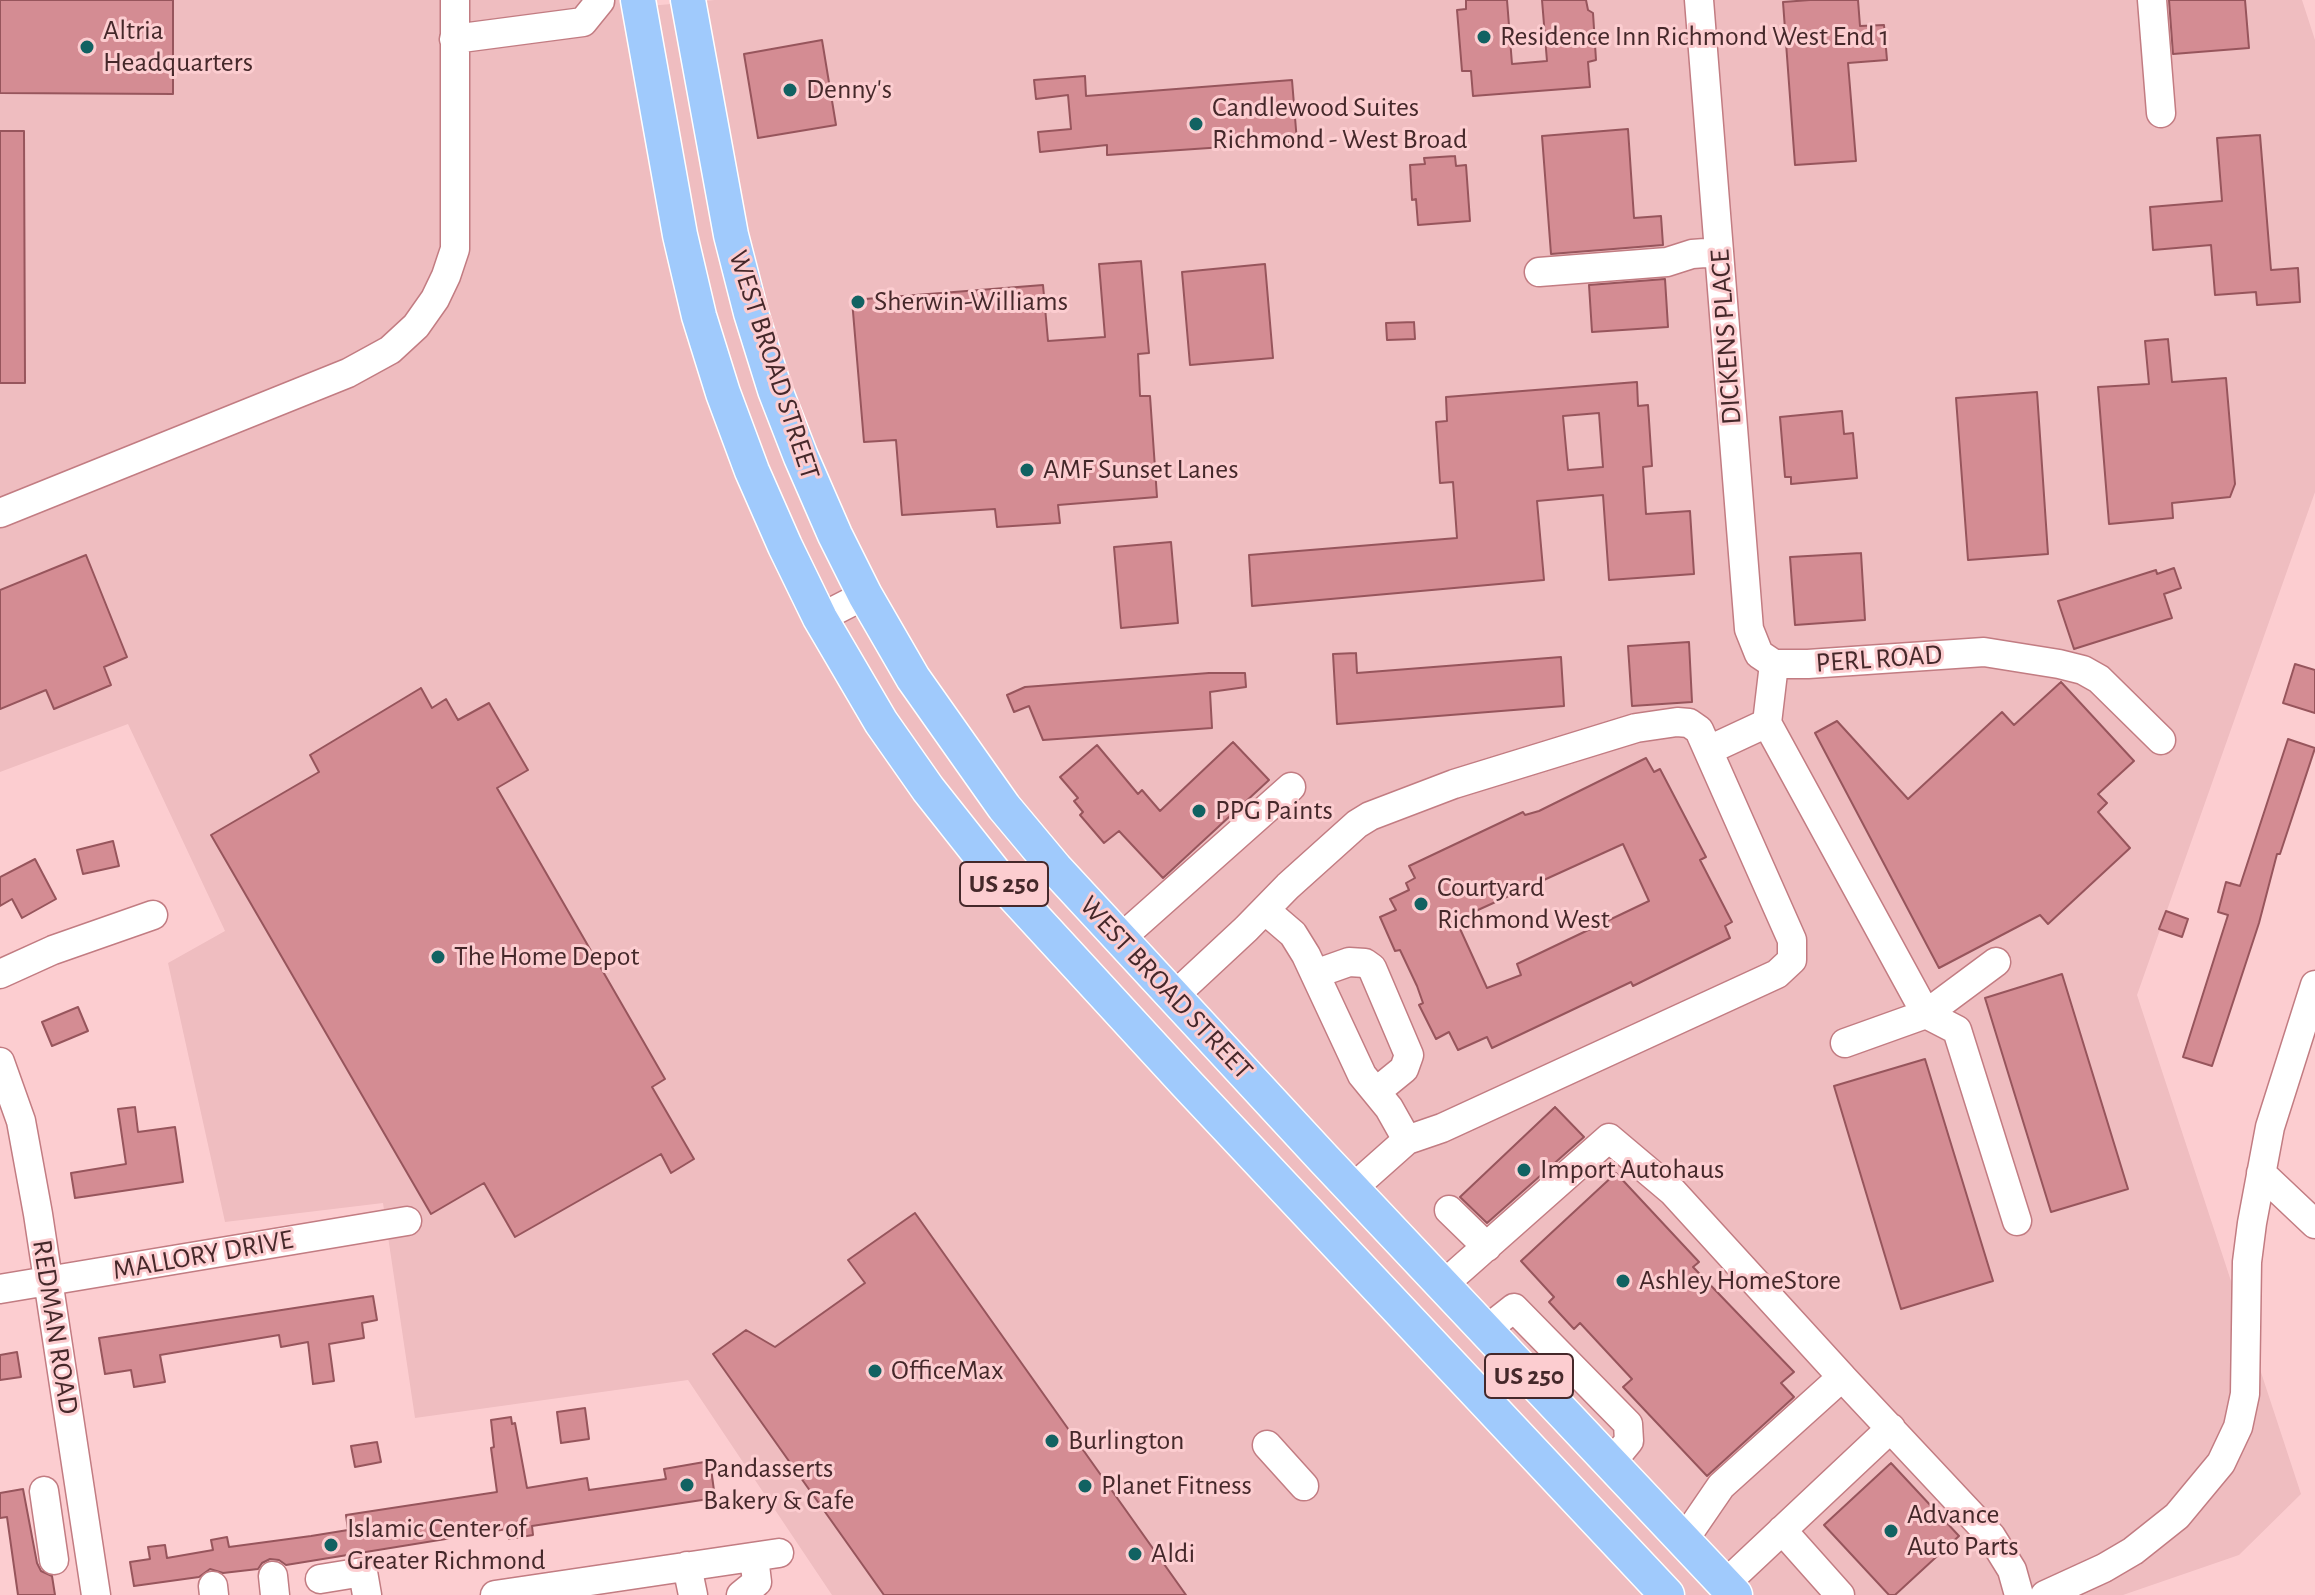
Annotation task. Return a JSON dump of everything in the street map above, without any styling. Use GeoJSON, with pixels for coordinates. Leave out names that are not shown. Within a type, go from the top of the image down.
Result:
{"type":"FeatureCollection","features":[{"type":"Feature","properties":{"kind":"main road","name":"WEST BROAD STREET"},"geometry":{"type":"LineString","coordinates":[[638,0],[672,194],[699,316],[723,393],[757,482],[820,618],[881,722],[928,789],[1004,885],[1667,1595]]}},
{"type":"Feature","properties":{"kind":"main road","name":"WEST BROAD STREET"},"geometry":{"type":"LineString","coordinates":[[688,0],[729,221],[755,325],[801,457],[835,535],[865,595],[911,674],[955,741],[1055,868],[1730,1590]]}},
{"type":"Feature","properties":{"kind":"main road"},"geometry":{"type":"LineString","coordinates":[[1138,1031],[1174,996]]}},
{"type":"Feature","properties":{"kind":"street"},"geometry":{"type":"LineString","coordinates":[[0,513],[348,373],[390,350],[416,326],[440,288],[455,249],[454,39],[457,0]]}},
{"type":"Feature","properties":{"kind":"street"},"geometry":{"type":"LineString","coordinates":[[454,39],[583,22],[601,0]]}},
{"type":"Feature","properties":{"kind":"street","name":"DICKENS PLACE"},"geometry":{"type":"LineString","coordinates":[[1699,0],[1749,629],[1759,654],[1774,664]]}},
{"type":"Feature","properties":{"kind":"street"},"geometry":{"type":"LineString","coordinates":[[2152,0],[2161,113]]}},
{"type":"Feature","properties":{"kind":"street"},"geometry":{"type":"LineString","coordinates":[[1539,272],[1667,262],[1692,254],[1719,252]]}},
{"type":"Feature","properties":{"kind":"street"},"geometry":{"type":"LineString","coordinates":[[820,618],[865,595]]}},
{"type":"Feature","properties":{"kind":"street","name":"PERL ROAD"},"geometry":{"type":"LineString","coordinates":[[1774,664],[1984,652],[2083,670],[2099,679],[2161,740]]}},
{"type":"Feature","properties":{"kind":"street"},"geometry":{"type":"LineString","coordinates":[[1774,664],[1767,723],[1926,1014],[1957,1030],[2017,1221]]}},
{"type":"Feature","properties":{"kind":"street"},"geometry":{"type":"LineString","coordinates":[[1174,996],[1357,824],[1454,784],[1636,728],[1689,723],[1699,730],[1792,940],[1792,960],[1777,974],[1442,1128],[1407,1140],[1353,1188]]}},
{"type":"Feature","properties":{"kind":"street"},"geometry":{"type":"LineString","coordinates":[[1709,750],[1767,723]]}},
{"type":"Feature","properties":{"kind":"street"},"geometry":{"type":"LineString","coordinates":[[1120,939],[1291,787]]}},
{"type":"Feature","properties":{"kind":"street"},"geometry":{"type":"LineString","coordinates":[[1265,910],[1293,934],[1362,1075],[1377,1091],[1407,1140]]}},
{"type":"Feature","properties":{"kind":"street"},"geometry":{"type":"LineString","coordinates":[[0,974],[53,950],[153,915]]}},
{"type":"Feature","properties":{"kind":"street"},"geometry":{"type":"LineString","coordinates":[[1315,974],[1349,962],[1365,963],[1372,968],[1409,1055],[1404,1069],[1377,1091]]}},
{"type":"Feature","properties":{"kind":"street"},"geometry":{"type":"LineString","coordinates":[[1845,1043],[1926,1014],[1996,962]]}},
{"type":"Feature","properties":{"kind":"street"},"geometry":{"type":"LineString","coordinates":[[2045,1595],[2104,1568],[2154,1536],[2177,1516],[2221,1463],[2238,1427],[2245,1394],[2247,1262],[2261,1173],[2270,1127],[2315,985]]}},
{"type":"Feature","properties":{"kind":"street","name":"REDMAN ROAD"},"geometry":{"type":"LineString","coordinates":[[0,1062],[21,1121],[96,1595]]}},
{"type":"Feature","properties":{"kind":"street"},"geometry":{"type":"LineString","coordinates":[[1443,1285],[1609,1138],[1673,1192],[1991,1536],[2012,1570],[2019,1595]]}},
{"type":"Feature","properties":{"kind":"street"},"geometry":{"type":"LineString","coordinates":[[2261,1173],[2315,1224]]}},
{"type":"Feature","properties":{"kind":"street"},"geometry":{"type":"LineString","coordinates":[[1449,1210],[1487,1247]]}},
{"type":"Feature","properties":{"kind":"street","name":"MALLORY DRIVE"},"geometry":{"type":"LineString","coordinates":[[0,1289],[407,1221]]}},
{"type":"Feature","properties":{"kind":"street"},"geometry":{"type":"LineString","coordinates":[[1684,1540],[1721,1486],[1842,1377]]}},
{"type":"Feature","properties":{"kind":"street"},"geometry":{"type":"LineString","coordinates":[[1730,1590],[1782,1530],[1891,1428]]}},
{"type":"Feature","properties":{"kind":"street"},"geometry":{"type":"LineString","coordinates":[[1267,1445],[1304,1486]]}},
{"type":"Feature","properties":{"kind":"street"},"geometry":{"type":"LineString","coordinates":[[44,1491],[54,1560]]}},
{"type":"Feature","properties":{"kind":"street"},"geometry":{"type":"LineString","coordinates":[[49,1527],[85,1520]]}},
{"type":"Feature","properties":{"kind":"street"},"geometry":{"type":"LineString","coordinates":[[1782,1530],[1840,1595]]}},
{"type":"Feature","properties":{"kind":"street"},"geometry":{"type":"LineString","coordinates":[[511,1594],[766,1555],[757,1582],[741,1595]]}},
{"type":"Feature","properties":{"kind":"street"},"geometry":{"type":"LineString","coordinates":[[687,1566],[693,1595]]}},
{"type":"Feature","properties":{"kind":"street"},"geometry":{"type":"LineString","coordinates":[[320,1579],[363,1572],[367,1595]]}},
{"type":"Feature","properties":{"kind":"shaded area"},"geometry":{"type":"Polygon","coordinates":[[[0,0],[636,0],[638,7],[715,0],[2302,0],[2315,40],[2315,492],[2137,995],[2301,1494],[2239,1555],[2123,1595],[832,1595],[688,1380],[415,1418],[383,1203],[225,1222],[168,963],[225,931],[128,724],[0,772],[0,0]]]}},
{"type":"Feature","properties":{"kind":"building","name":"Altria Headquarters"},"geometry":{"type":"Polygon","coordinates":[[[0,0],[173,0],[173,94],[0,93],[0,0]]]}},
{"type":"Feature","properties":{"kind":"building"},"geometry":{"type":"Polygon","coordinates":[[[1466,0],[1507,0],[1512,64],[1547,61],[1542,0],[1586,0],[1588,10],[1593,13],[1596,60],[1588,62],[1590,87],[1473,96],[1471,71],[1462,71],[1457,10],[1466,9],[1466,0]]]}},
{"type":"Feature","properties":{"kind":"building"},"geometry":{"type":"Polygon","coordinates":[[[1858,0],[1860,26],[1884,25],[1887,60],[1848,63],[1856,161],[1795,165],[1783,2],[1858,0]]]}},
{"type":"Feature","properties":{"kind":"building"},"geometry":{"type":"Polygon","coordinates":[[[2169,0],[2245,0],[2249,48],[2173,54],[2169,0]]]}},
{"type":"Feature","properties":{"kind":"building","name":"Denny's"},"geometry":{"type":"Polygon","coordinates":[[[822,40],[836,125],[758,138],[744,54],[822,40]]]}},
{"type":"Feature","properties":{"kind":"building","name":"Candlewood Suites Richmond - West Broad"},"geometry":{"type":"Polygon","coordinates":[[[1085,76],[1086,96],[1292,80],[1297,142],[1107,155],[1107,145],[1040,152],[1038,132],[1071,129],[1068,95],[1036,99],[1034,80],[1085,76]]]}},
{"type":"Feature","properties":{"kind":"building"},"geometry":{"type":"Polygon","coordinates":[[[1628,129],[1634,218],[1661,216],[1663,245],[1551,254],[1542,136],[1628,129]]]}},
{"type":"Feature","properties":{"kind":"building"},"geometry":{"type":"Polygon","coordinates":[[[0,131],[24,131],[25,383],[0,383],[0,131]]]}},
{"type":"Feature","properties":{"kind":"building"},"geometry":{"type":"Polygon","coordinates":[[[2260,135],[2271,270],[2298,268],[2300,302],[2257,305],[2256,292],[2215,295],[2211,245],[2153,250],[2150,207],[2222,201],[2217,138],[2260,135]]]}},
{"type":"Feature","properties":{"kind":"building"},"geometry":{"type":"Polygon","coordinates":[[[1455,156],[1456,166],[1466,165],[1470,221],[1418,225],[1416,199],[1412,200],[1410,165],[1425,164],[1424,158],[1455,156]]]}},
{"type":"Feature","properties":{"kind":"building"},"geometry":{"type":"Polygon","coordinates":[[[1141,261],[1149,353],[1138,354],[1140,396],[1150,396],[1157,497],[1058,505],[1060,523],[997,527],[995,509],[902,515],[896,440],[864,442],[852,300],[1043,285],[1048,341],[1105,337],[1099,264],[1141,261]]]}},
{"type":"Feature","properties":{"kind":"building"},"geometry":{"type":"Polygon","coordinates":[[[1265,264],[1273,358],[1190,365],[1182,272],[1265,264]]]}},
{"type":"Feature","properties":{"kind":"building"},"geometry":{"type":"Polygon","coordinates":[[[1665,279],[1668,327],[1592,332],[1589,285],[1665,279]]]}},
{"type":"Feature","properties":{"kind":"building"},"geometry":{"type":"Polygon","coordinates":[[[1414,322],[1415,339],[1387,340],[1386,323],[1414,322]]]}},
{"type":"Feature","properties":{"kind":"building"},"geometry":{"type":"Polygon","coordinates":[[[2168,339],[2172,382],[2226,378],[2235,484],[2230,497],[2172,503],[2173,518],[2109,524],[2098,387],[2149,384],[2145,341],[2168,339]]]}},
{"type":"Feature","properties":{"kind":"building"},"geometry":{"type":"Polygon","coordinates":[[[1637,382],[1638,406],[1648,405],[1652,466],[1643,467],[1646,514],[1690,511],[1694,574],[1609,580],[1603,495],[1537,501],[1544,580],[1252,606],[1249,555],[1457,538],[1453,482],[1440,483],[1436,422],[1447,421],[1446,397],[1637,382]],[[1599,413],[1563,416],[1568,470],[1603,467],[1599,413]]]}},
{"type":"Feature","properties":{"kind":"building"},"geometry":{"type":"Polygon","coordinates":[[[2037,392],[2048,554],[1968,560],[1956,398],[2037,392]]]}},
{"type":"Feature","properties":{"kind":"building"},"geometry":{"type":"Polygon","coordinates":[[[1842,411],[1844,434],[1853,433],[1857,478],[1791,484],[1791,477],[1785,477],[1780,417],[1842,411]]]}},
{"type":"Feature","properties":{"kind":"building"},"geometry":{"type":"Polygon","coordinates":[[[1171,542],[1178,623],[1121,628],[1114,547],[1171,542]]]}},
{"type":"Feature","properties":{"kind":"building"},"geometry":{"type":"Polygon","coordinates":[[[1861,553],[1865,620],[1795,625],[1790,557],[1861,553]]]}},
{"type":"Feature","properties":{"kind":"building"},"geometry":{"type":"Polygon","coordinates":[[[86,555],[127,657],[104,667],[111,685],[54,709],[46,690],[0,709],[0,590],[86,555]]]}},
{"type":"Feature","properties":{"kind":"building"},"geometry":{"type":"Polygon","coordinates":[[[2174,568],[2181,588],[2164,594],[2172,618],[2074,649],[2058,601],[2156,570],[2157,574],[2174,568]]]}},
{"type":"Feature","properties":{"kind":"building"},"geometry":{"type":"Polygon","coordinates":[[[1689,642],[1692,702],[1632,706],[1628,646],[1689,642]]]}},
{"type":"Feature","properties":{"kind":"building"},"geometry":{"type":"Polygon","coordinates":[[[1356,653],[1357,673],[1561,657],[1564,706],[1337,724],[1333,654],[1356,653]]]}},
{"type":"Feature","properties":{"kind":"building"},"geometry":{"type":"Polygon","coordinates":[[[2295,664],[2315,670],[2315,713],[2283,703],[2295,664]]]}},
{"type":"Feature","properties":{"kind":"building"},"geometry":{"type":"Polygon","coordinates":[[[1245,673],[1246,687],[1210,692],[1212,728],[1043,740],[1029,706],[1014,712],[1007,695],[1025,687],[1245,673]]]}},
{"type":"Feature","properties":{"kind":"building"},"geometry":{"type":"Polygon","coordinates":[[[2061,682],[2134,761],[2098,794],[2107,803],[2098,812],[2130,848],[2048,924],[2040,915],[1939,968],[1815,733],[1837,721],[1908,799],[2002,712],[2014,725],[2061,682]]]}},
{"type":"Feature","properties":{"kind":"building","name":"The Home Depot"},"geometry":{"type":"Polygon","coordinates":[[[421,688],[432,708],[446,699],[458,720],[489,703],[528,770],[497,788],[665,1079],[652,1087],[694,1159],[671,1173],[661,1154],[515,1237],[484,1183],[431,1214],[211,835],[319,772],[310,755],[421,688]]]}},
{"type":"Feature","properties":{"kind":"building"},"geometry":{"type":"Polygon","coordinates":[[[2288,739],[2315,748],[2280,854],[2277,854],[2259,923],[2212,1066],[2183,1057],[2228,915],[2218,912],[2226,882],[2240,886],[2288,739]]]}},
{"type":"Feature","properties":{"kind":"building","name":"PPG Paints"},"geometry":{"type":"Polygon","coordinates":[[[1233,742],[1269,780],[1163,878],[1119,831],[1104,843],[1080,815],[1083,812],[1074,801],[1078,798],[1060,777],[1097,745],[1138,794],[1142,790],[1160,811],[1233,742]]]}},
{"type":"Feature","properties":{"kind":"building","name":"Courtyard Richmond West"},"geometry":{"type":"Polygon","coordinates":[[[1646,758],[1654,772],[1660,769],[1706,857],[1700,860],[1732,922],[1725,926],[1730,938],[1633,986],[1631,982],[1492,1048],[1487,1037],[1458,1050],[1449,1032],[1436,1039],[1419,1005],[1423,1003],[1417,986],[1400,950],[1395,951],[1380,917],[1396,910],[1390,899],[1409,890],[1406,883],[1415,878],[1409,866],[1523,812],[1525,815],[1646,758]],[[1623,844],[1456,920],[1487,988],[1521,975],[1517,964],[1649,901],[1623,844]]]}},
{"type":"Feature","properties":{"kind":"building"},"geometry":{"type":"Polygon","coordinates":[[[113,841],[119,866],[83,874],[77,850],[113,841]]]}},
{"type":"Feature","properties":{"kind":"building"},"geometry":{"type":"Polygon","coordinates":[[[35,859],[56,899],[22,918],[12,899],[0,906],[0,877],[35,859]]]}},
{"type":"Feature","properties":{"kind":"building"},"geometry":{"type":"Polygon","coordinates":[[[2166,911],[2188,919],[2182,937],[2159,929],[2166,911]]]}},
{"type":"Feature","properties":{"kind":"building"},"geometry":{"type":"Polygon","coordinates":[[[2062,974],[2128,1189],[2051,1212],[1985,998],[2062,974]]]}},
{"type":"Feature","properties":{"kind":"building"},"geometry":{"type":"Polygon","coordinates":[[[78,1007],[88,1031],[52,1046],[42,1022],[78,1007]]]}},
{"type":"Feature","properties":{"kind":"building"},"geometry":{"type":"Polygon","coordinates":[[[1925,1059],[1993,1281],[1901,1309],[1834,1086],[1925,1059]]]}},
{"type":"Feature","properties":{"kind":"building"},"geometry":{"type":"Polygon","coordinates":[[[135,1107],[138,1132],[175,1127],[183,1182],[75,1198],[71,1173],[126,1164],[118,1109],[135,1107]]]}},
{"type":"Feature","properties":{"kind":"building","name":"Import Autohaus"},"geometry":{"type":"Polygon","coordinates":[[[1555,1107],[1584,1137],[1487,1223],[1460,1197],[1555,1107]]]}},
{"type":"Feature","properties":{"kind":"building"},"geometry":{"type":"Polygon","coordinates":[[[1616,1173],[1699,1262],[1693,1267],[1794,1372],[1781,1383],[1794,1397],[1707,1476],[1623,1387],[1632,1379],[1580,1323],[1574,1329],[1549,1302],[1554,1297],[1521,1261],[1616,1173]]]}},
{"type":"Feature","properties":{"kind":"building"},"geometry":{"type":"Polygon","coordinates":[[[915,1213],[1186,1595],[884,1595],[713,1354],[746,1330],[775,1347],[865,1283],[848,1260],[915,1213]]]}},
{"type":"Feature","properties":{"kind":"building"},"geometry":{"type":"Polygon","coordinates":[[[373,1296],[377,1320],[362,1323],[364,1338],[329,1344],[334,1381],[313,1384],[308,1342],[281,1347],[279,1335],[160,1355],[165,1382],[134,1387],[131,1370],[105,1374],[99,1338],[373,1296]]]}},
{"type":"Feature","properties":{"kind":"building"},"geometry":{"type":"Polygon","coordinates":[[[17,1352],[21,1377],[0,1380],[0,1355],[17,1352]]]}},
{"type":"Feature","properties":{"kind":"building"},"geometry":{"type":"Polygon","coordinates":[[[585,1408],[589,1439],[561,1443],[557,1412],[585,1408]]]}},
{"type":"Feature","properties":{"kind":"building"},"geometry":{"type":"Polygon","coordinates":[[[511,1417],[512,1424],[515,1423],[527,1488],[587,1478],[589,1490],[666,1479],[664,1469],[710,1461],[715,1498],[532,1526],[533,1535],[509,1539],[507,1529],[286,1565],[270,1559],[258,1569],[223,1573],[210,1569],[199,1577],[134,1586],[130,1562],[150,1559],[148,1547],[165,1545],[167,1558],[213,1550],[211,1540],[227,1537],[229,1547],[311,1536],[348,1530],[346,1515],[497,1492],[491,1420],[511,1417]]]}},
{"type":"Feature","properties":{"kind":"building"},"geometry":{"type":"Polygon","coordinates":[[[377,1442],[381,1462],[355,1467],[351,1446],[377,1442]]]}},
{"type":"Feature","properties":{"kind":"building","name":"Advance Auto Parts"},"geometry":{"type":"Polygon","coordinates":[[[1891,1463],[1959,1536],[1895,1595],[1889,1595],[1824,1525],[1891,1463]]]}},
{"type":"Feature","properties":{"kind":"building"},"geometry":{"type":"Polygon","coordinates":[[[23,1489],[37,1563],[41,1571],[52,1576],[55,1595],[18,1595],[7,1517],[0,1518],[0,1493],[23,1489]]]}},
{"type":"Feature","properties":{"kind":"place","name":"Residence Inn Richmond West End 1"},"geometry":{"type":"Point","coordinates":[1484,37]}},
{"type":"Feature","properties":{"kind":"place","name":"Altria Headquarters"},"geometry":{"type":"Point","coordinates":[87,47]}},
{"type":"Feature","properties":{"kind":"place","name":"Denny's"},"geometry":{"type":"Point","coordinates":[790,90]}},
{"type":"Feature","properties":{"kind":"place","name":"Candlewood Suites Richmond - West Broad"},"geometry":{"type":"Point","coordinates":[1196,124]}},
{"type":"Feature","properties":{"kind":"place","name":"Sherwin-Williams"},"geometry":{"type":"Point","coordinates":[858,302]}},
{"type":"Feature","properties":{"kind":"place","name":"AMF Sunset Lanes"},"geometry":{"type":"Point","coordinates":[1027,470]}},
{"type":"Feature","properties":{"kind":"place","name":"PPG Paints"},"geometry":{"type":"Point","coordinates":[1199,811]}},
{"type":"Feature","properties":{"kind":"place","name":"Courtyard Richmond West"},"geometry":{"type":"Point","coordinates":[1421,904]}},
{"type":"Feature","properties":{"kind":"place","name":"The Home Depot"},"geometry":{"type":"Point","coordinates":[438,957]}},
{"type":"Feature","properties":{"kind":"place","name":"Import Autohaus"},"geometry":{"type":"Point","coordinates":[1524,1170]}},
{"type":"Feature","properties":{"kind":"place","name":"Ashley HomeStore"},"geometry":{"type":"Point","coordinates":[1623,1281]}},
{"type":"Feature","properties":{"kind":"place","name":"OfficeMax"},"geometry":{"type":"Point","coordinates":[875,1371]}},
{"type":"Feature","properties":{"kind":"place","name":"Burlington"},"geometry":{"type":"Point","coordinates":[1052,1441]}},
{"type":"Feature","properties":{"kind":"place","name":"Pandasserts Bakery & Cafe"},"geometry":{"type":"Point","coordinates":[687,1485]}},
{"type":"Feature","properties":{"kind":"place","name":"Planet Fitness"},"geometry":{"type":"Point","coordinates":[1085,1486]}},
{"type":"Feature","properties":{"kind":"place","name":"Advance Auto Parts"},"geometry":{"type":"Point","coordinates":[1891,1531]}},
{"type":"Feature","properties":{"kind":"place","name":"Islamic Center of Greater Richmond"},"geometry":{"type":"Point","coordinates":[331,1545]}},
{"type":"Feature","properties":{"kind":"place","name":"Aldi"},"geometry":{"type":"Point","coordinates":[1135,1554]}}]}
